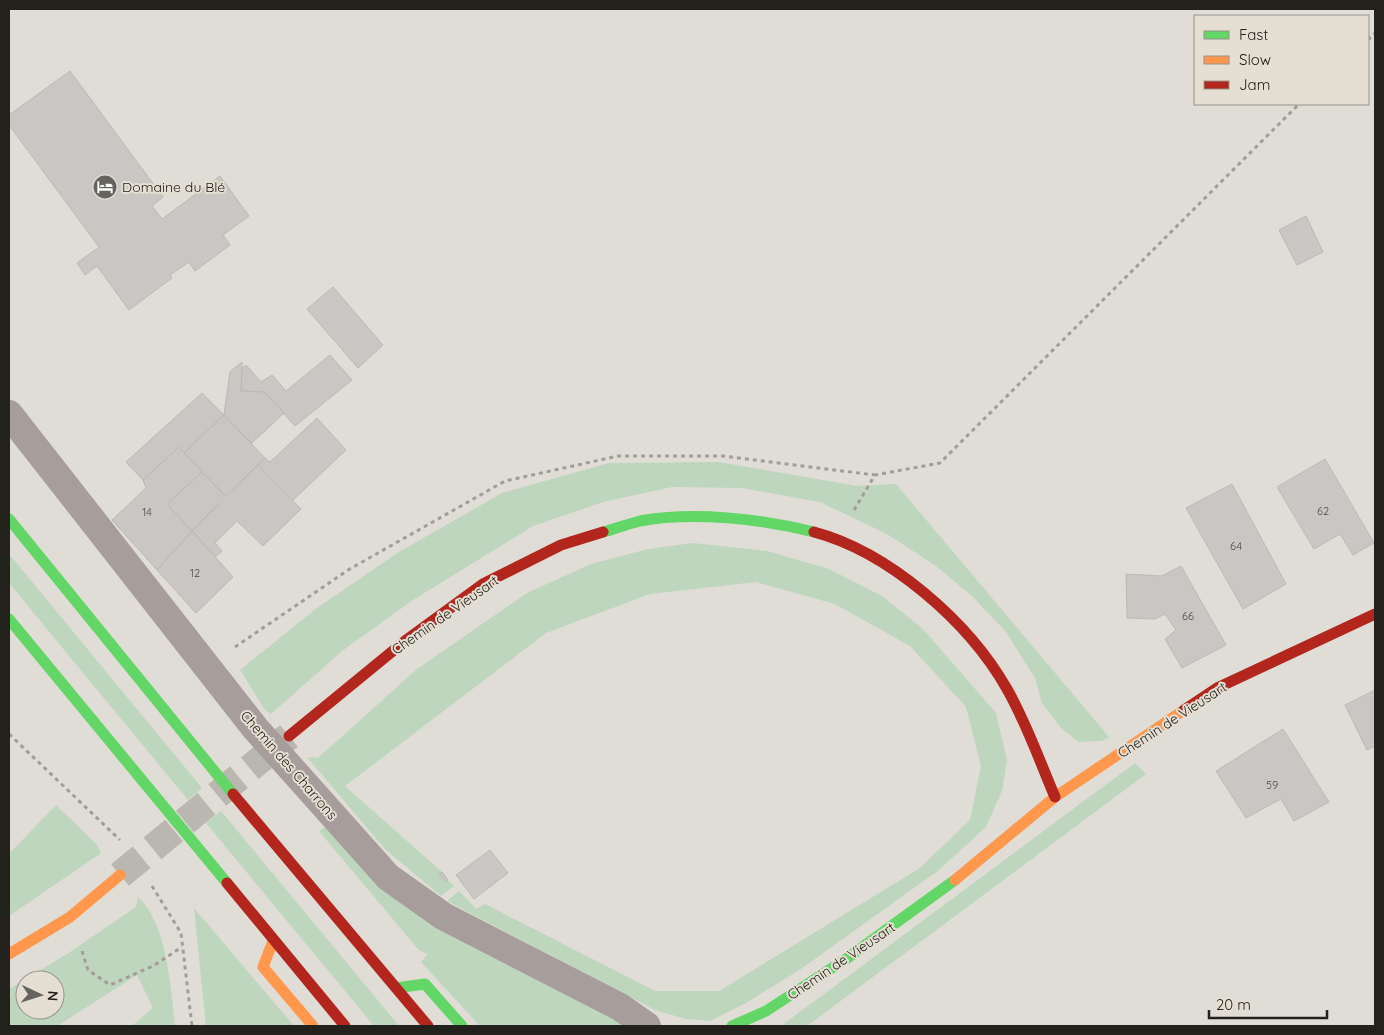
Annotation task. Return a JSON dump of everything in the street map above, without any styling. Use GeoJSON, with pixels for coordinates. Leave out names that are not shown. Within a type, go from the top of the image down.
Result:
{"type":"FeatureCollection","features":[{"type":"Feature","properties":{"kind":"main road","name":"Chemin de Vieusart"},"geometry":{"type":"LineString","coordinates":[[289,736],[405,641],[483,584],[561,545],[640,521],[700,517],[773,522],[836,538],[905,577],[959,623],[1007,689],[1055,797]]}},
{"type":"Feature","properties":{"kind":"main road"},"geometry":{"type":"LineString","coordinates":[[9,519],[208,766],[428,1026]]}},
{"type":"Feature","properties":{"kind":"main road","name":"Chemin de Vieusart"},"geometry":{"type":"LineString","coordinates":[[732,1026],[766,1011],[846,959],[944,889],[1055,797],[1217,688],[1375,614]]}},
{"type":"Feature","properties":{"kind":"main road"},"geometry":{"type":"LineString","coordinates":[[9,619],[345,1026]]}},
{"type":"Feature","properties":{"kind":"main road"},"geometry":{"type":"LineString","coordinates":[[9,954],[70,917],[120,876]]}},
{"type":"Feature","properties":{"kind":"main road"},"geometry":{"type":"LineString","coordinates":[[273,941],[263,968],[313,1026]]}},
{"type":"Feature","properties":{"kind":"main road"},"geometry":{"type":"LineString","coordinates":[[396,988],[425,984],[462,1026]]}},
{"type":"Feature","properties":{"kind":"main road","name":"Chemin de Vieusart"},"geometry":{"type":"LineString","coordinates":[[755,1026],[766,1011]]}},
{"type":"Feature","properties":{"kind":"street","name":"Chemin des Charrons"},"geometry":{"type":"LineString","coordinates":[[9,414],[209,670],[291,770],[388,877],[443,916],[620,1007],[647,1026]]}},
{"type":"Feature","properties":{"kind":"path"},"geometry":{"type":"LineString","coordinates":[[209,670],[239,643],[348,570],[505,481],[618,456],[723,456],[875,475],[940,463],[1298,105]]}},
{"type":"Feature","properties":{"kind":"path"},"geometry":{"type":"LineString","coordinates":[[836,538],[875,475]]}},
{"type":"Feature","properties":{"kind":"path"},"geometry":{"type":"LineString","coordinates":[[9,734],[75,798]]}},
{"type":"Feature","properties":{"kind":"path"},"geometry":{"type":"LineString","coordinates":[[70,917],[88,970],[110,985],[153,966],[183,946]]}},
{"type":"Feature","properties":{"kind":"path"},"geometry":{"type":"LineString","coordinates":[[189,995],[192,1026]]}},
{"type":"Feature","properties":{"kind":"green space"},"geometry":{"type":"Polygon","coordinates":[[[719,462],[857,486],[896,484],[1109,737],[1102,741],[1078,742],[1061,728],[1042,703],[1035,678],[1006,632],[973,597],[936,566],[887,534],[820,502],[742,488],[672,487],[603,502],[533,526],[413,600],[342,651],[271,714],[265,710],[240,670],[317,608],[399,552],[502,493],[609,463],[719,462]]]}},
{"type":"Feature","properties":{"kind":"green space"},"geometry":{"type":"Polygon","coordinates":[[[693,543],[767,551],[829,569],[882,596],[923,629],[996,713],[1007,760],[1002,791],[986,827],[939,870],[801,969],[746,1003],[710,1021],[686,1019],[655,1010],[447,901],[459,891],[476,909],[485,904],[655,991],[719,991],[920,868],[970,820],[981,766],[966,707],[910,646],[835,604],[756,582],[650,594],[546,633],[345,786],[442,872],[439,874],[445,881],[448,880],[454,886],[441,896],[385,849],[307,757],[318,758],[417,669],[527,593],[591,564],[648,549],[693,543]]]}},
{"type":"Feature","properties":{"kind":"green space"},"geometry":{"type":"Polygon","coordinates":[[[9,554],[202,788],[188,800],[9,583],[9,554]]]}},
{"type":"Feature","properties":{"kind":"green space"},"geometry":{"type":"Polygon","coordinates":[[[1135,763],[1146,774],[807,1026],[781,1026],[1135,763]]]}},
{"type":"Feature","properties":{"kind":"green space"},"geometry":{"type":"Polygon","coordinates":[[[56,805],[97,845],[101,853],[9,916],[9,854],[56,805]]]}},
{"type":"Feature","properties":{"kind":"green space"},"geometry":{"type":"Polygon","coordinates":[[[221,811],[399,1026],[374,1026],[206,823],[221,811]]]}},
{"type":"Feature","properties":{"kind":"green space"},"geometry":{"type":"Polygon","coordinates":[[[328,825],[616,1017],[620,1026],[480,1026],[421,962],[428,954],[419,950],[319,831],[328,825]]]}},
{"type":"Feature","properties":{"kind":"green space"},"geometry":{"type":"Polygon","coordinates":[[[138,897],[148,908],[161,939],[166,957],[175,1026],[132,1026],[153,1008],[137,975],[57,1026],[9,1026],[9,989],[15,985],[15,1020],[65,1020],[65,970],[40,970],[136,907],[138,897]]]}},
{"type":"Feature","properties":{"kind":"green space"},"geometry":{"type":"Polygon","coordinates":[[[194,908],[294,1026],[206,1026],[194,908]]]}},
{"type":"Feature","properties":{"kind":"building","name":"Domaine du Blé"},"geometry":{"type":"Polygon","coordinates":[[[70,71],[163,197],[152,206],[162,219],[220,176],[249,216],[223,235],[230,245],[195,271],[189,262],[170,275],[172,278],[129,310],[97,266],[85,275],[77,263],[99,247],[9,125],[9,115],[70,71]]]}},
{"type":"Feature","properties":{"kind":"building"},"geometry":{"type":"Polygon","coordinates":[[[1306,216],[1323,252],[1297,265],[1279,230],[1306,216]]]}},
{"type":"Feature","properties":{"kind":"building"},"geometry":{"type":"Polygon","coordinates":[[[333,287],[383,345],[358,368],[307,309],[333,287]]]}},
{"type":"Feature","properties":{"kind":"building"},"geometry":{"type":"Polygon","coordinates":[[[330,355],[352,380],[295,426],[264,392],[241,391],[242,368],[246,365],[261,382],[272,375],[286,391],[330,355]]]}},
{"type":"Feature","properties":{"kind":"building"},"geometry":{"type":"Polygon","coordinates":[[[242,362],[241,391],[264,392],[284,413],[252,443],[224,415],[230,372],[242,362]]]}},
{"type":"Feature","properties":{"kind":"building"},"geometry":{"type":"Polygon","coordinates":[[[202,393],[224,415],[184,453],[179,447],[143,480],[126,462],[202,393]]]}},
{"type":"Feature","properties":{"kind":"building"},"geometry":{"type":"Polygon","coordinates":[[[224,415],[265,458],[225,496],[184,453],[224,415]]]}},
{"type":"Feature","properties":{"kind":"building"},"geometry":{"type":"Polygon","coordinates":[[[317,418],[346,450],[292,501],[258,465],[265,458],[270,462],[317,418]]]}},
{"type":"Feature","properties":{"kind":"building"},"geometry":{"type":"Polygon","coordinates":[[[179,447],[202,472],[167,504],[192,531],[157,570],[112,520],[146,488],[143,480],[179,447]]]}},
{"type":"Feature","properties":{"kind":"building"},"geometry":{"type":"Polygon","coordinates":[[[1325,459],[1374,543],[1353,555],[1340,534],[1314,549],[1277,487],[1325,459]]]}},
{"type":"Feature","properties":{"kind":"building"},"geometry":{"type":"Polygon","coordinates":[[[258,465],[301,509],[263,546],[237,521],[215,543],[222,551],[215,557],[192,531],[258,465]]]}},
{"type":"Feature","properties":{"kind":"building"},"geometry":{"type":"Polygon","coordinates":[[[202,472],[225,496],[192,531],[167,504],[202,472]]]}},
{"type":"Feature","properties":{"kind":"building"},"geometry":{"type":"Polygon","coordinates":[[[1232,484],[1286,584],[1243,609],[1186,508],[1232,484]]]}},
{"type":"Feature","properties":{"kind":"building"},"geometry":{"type":"Polygon","coordinates":[[[192,531],[233,577],[196,613],[157,570],[192,531]]]}},
{"type":"Feature","properties":{"kind":"building"},"geometry":{"type":"Polygon","coordinates":[[[1181,566],[1226,645],[1182,668],[1165,639],[1176,630],[1165,614],[1155,619],[1127,618],[1126,574],[1162,576],[1181,566]]]}},
{"type":"Feature","properties":{"kind":"building"},"geometry":{"type":"Polygon","coordinates":[[[1375,690],[1375,746],[1367,750],[1345,705],[1375,690]]]}},
{"type":"Feature","properties":{"kind":"building"},"geometry":{"type":"Polygon","coordinates":[[[1283,729],[1329,802],[1294,821],[1281,799],[1246,818],[1216,771],[1283,729]]]}},
{"type":"Feature","properties":{"kind":"building"},"geometry":{"type":"Polygon","coordinates":[[[490,850],[508,873],[474,899],[456,875],[490,850]]]}},
{"type":"Feature","properties":{"kind":"building"},"geometry":{"type":"Polygon","coordinates":[[[442,872],[448,880],[446,882],[439,874],[442,872]]]}},
{"type":"Feature","properties":{"kind":"tunnel"},"geometry":{"type":"LineString","coordinates":[[120,875],[289,736]]}},
{"type":"Feature","properties":{"kind":"traffic: fast"},"geometry":{"type":"LineString","coordinates":[[603,532],[640,521],[682,517],[750,520],[814,532]]}},
{"type":"Feature","properties":{"kind":"traffic: fast"},"geometry":{"type":"LineString","coordinates":[[9,519],[233,794]]}},
{"type":"Feature","properties":{"kind":"traffic: fast"},"geometry":{"type":"LineString","coordinates":[[9,619],[227,883]]}},
{"type":"Feature","properties":{"kind":"traffic: fast"},"geometry":{"type":"LineString","coordinates":[[732,1026],[766,1011],[846,959],[955,880]]}},
{"type":"Feature","properties":{"kind":"traffic: fast"},"geometry":{"type":"LineString","coordinates":[[396,988],[425,984],[462,1026]]}},
{"type":"Feature","properties":{"kind":"traffic: slow"},"geometry":{"type":"LineString","coordinates":[[955,880],[1055,797],[1184,710]]}},
{"type":"Feature","properties":{"kind":"traffic: slow"},"geometry":{"type":"LineString","coordinates":[[9,954],[70,917],[120,875]]}},
{"type":"Feature","properties":{"kind":"traffic: slow"},"geometry":{"type":"LineString","coordinates":[[273,941],[263,967],[313,1026]]}},
{"type":"Feature","properties":{"kind":"traffic: jam"},"geometry":{"type":"LineString","coordinates":[[289,736],[405,641],[483,584],[561,545],[603,532]]}},
{"type":"Feature","properties":{"kind":"traffic: jam"},"geometry":{"type":"LineString","coordinates":[[814,532],[842,542],[898,573],[949,615],[971,639],[991,664],[1014,702],[1027,728],[1055,797]]}},
{"type":"Feature","properties":{"kind":"traffic: jam"},"geometry":{"type":"LineString","coordinates":[[1184,710],[1217,688],[1375,614]]}},
{"type":"Feature","properties":{"kind":"traffic: jam"},"geometry":{"type":"LineString","coordinates":[[233,794],[428,1026]]}},
{"type":"Feature","properties":{"kind":"traffic: jam"},"geometry":{"type":"LineString","coordinates":[[227,883],[345,1026]]}},
{"type":"Feature","properties":{"kind":"place","name":"Domaine du Blé"},"geometry":{"type":"Point","coordinates":[105,187]}}]}
